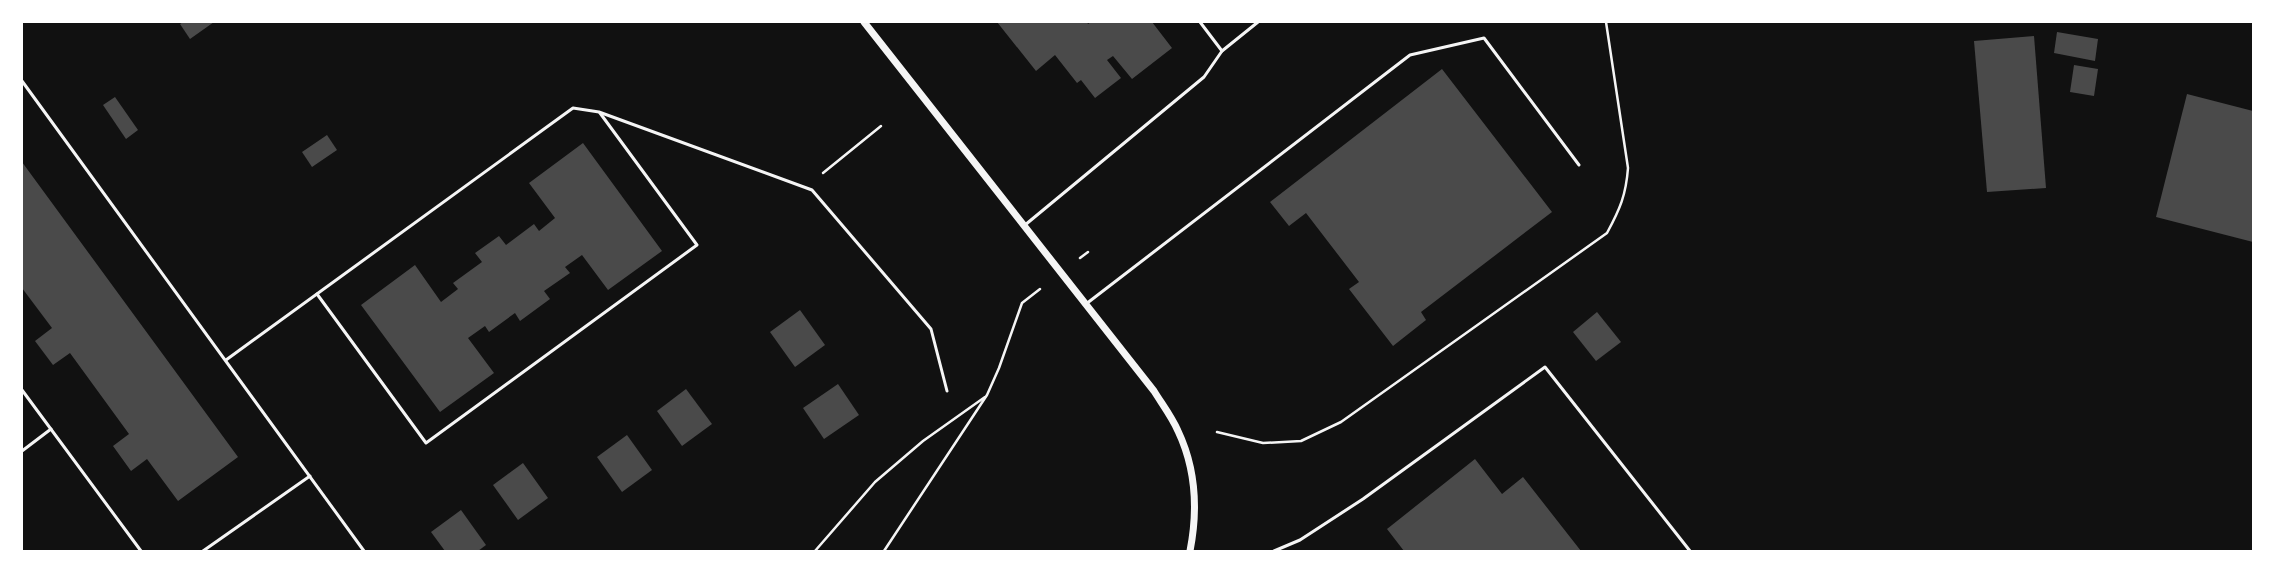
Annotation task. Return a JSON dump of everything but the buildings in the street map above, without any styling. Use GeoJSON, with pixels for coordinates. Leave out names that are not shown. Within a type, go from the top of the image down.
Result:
{"type":"FeatureCollection","features":[{"type":"Feature","properties":{"kind":"street"},"geometry":{"type":"LineString","coordinates":[[864,22],[1154,392],[1178,430],[1189,460],[1196,496],[1195,527],[1190,551]]}},
{"type":"Feature","properties":{"kind":"lane"},"geometry":{"type":"LineString","coordinates":[[1200,22],[1222,51]]}},
{"type":"Feature","properties":{"kind":"lane"},"geometry":{"type":"LineString","coordinates":[[1023,226],[1204,77],[1222,51],[1258,22]]}},
{"type":"Feature","properties":{"kind":"lane"},"geometry":{"type":"LineString","coordinates":[[1086,304],[1410,56],[1484,38],[1579,165]]}},
{"type":"Feature","properties":{"kind":"lane"},"geometry":{"type":"LineString","coordinates":[[22,81],[364,551]]}},
{"type":"Feature","properties":{"kind":"lane"},"geometry":{"type":"LineString","coordinates":[[226,360],[573,108],[600,112],[812,190],[931,329],[947,391]]}},
{"type":"Feature","properties":{"kind":"lane"},"geometry":{"type":"LineString","coordinates":[[317,294],[426,443],[697,245],[600,112]]}},
{"type":"Feature","properties":{"kind":"lane"},"geometry":{"type":"LineString","coordinates":[[1274,551],[1300,540],[1363,499],[1545,368],[1690,551]]}},
{"type":"Feature","properties":{"kind":"lane"},"geometry":{"type":"LineString","coordinates":[[22,390],[141,551]]}},
{"type":"Feature","properties":{"kind":"lane"},"geometry":{"type":"LineString","coordinates":[[22,451],[51,429]]}},
{"type":"Feature","properties":{"kind":"lane"},"geometry":{"type":"LineString","coordinates":[[203,551],[310,476]]}},
{"type":"Feature","properties":{"kind":"path"},"geometry":{"type":"LineString","coordinates":[[1217,432],[1263,443],[1300,441],[1342,422],[1607,233],[1620,210],[1626,190],[1628,168],[1606,22]]}},
{"type":"Feature","properties":{"kind":"path"},"geometry":{"type":"LineString","coordinates":[[805,188],[881,126]]}},
{"type":"Feature","properties":{"kind":"path"},"geometry":{"type":"LineString","coordinates":[[1080,258],[1088,252]]}},
{"type":"Feature","properties":{"kind":"path"},"geometry":{"type":"LineString","coordinates":[[884,551],[987,395],[999,368],[1022,303],[1040,289]]}},
{"type":"Feature","properties":{"kind":"path"},"geometry":{"type":"LineString","coordinates":[[815,551],[875,482],[923,441],[987,395]]}}]}
